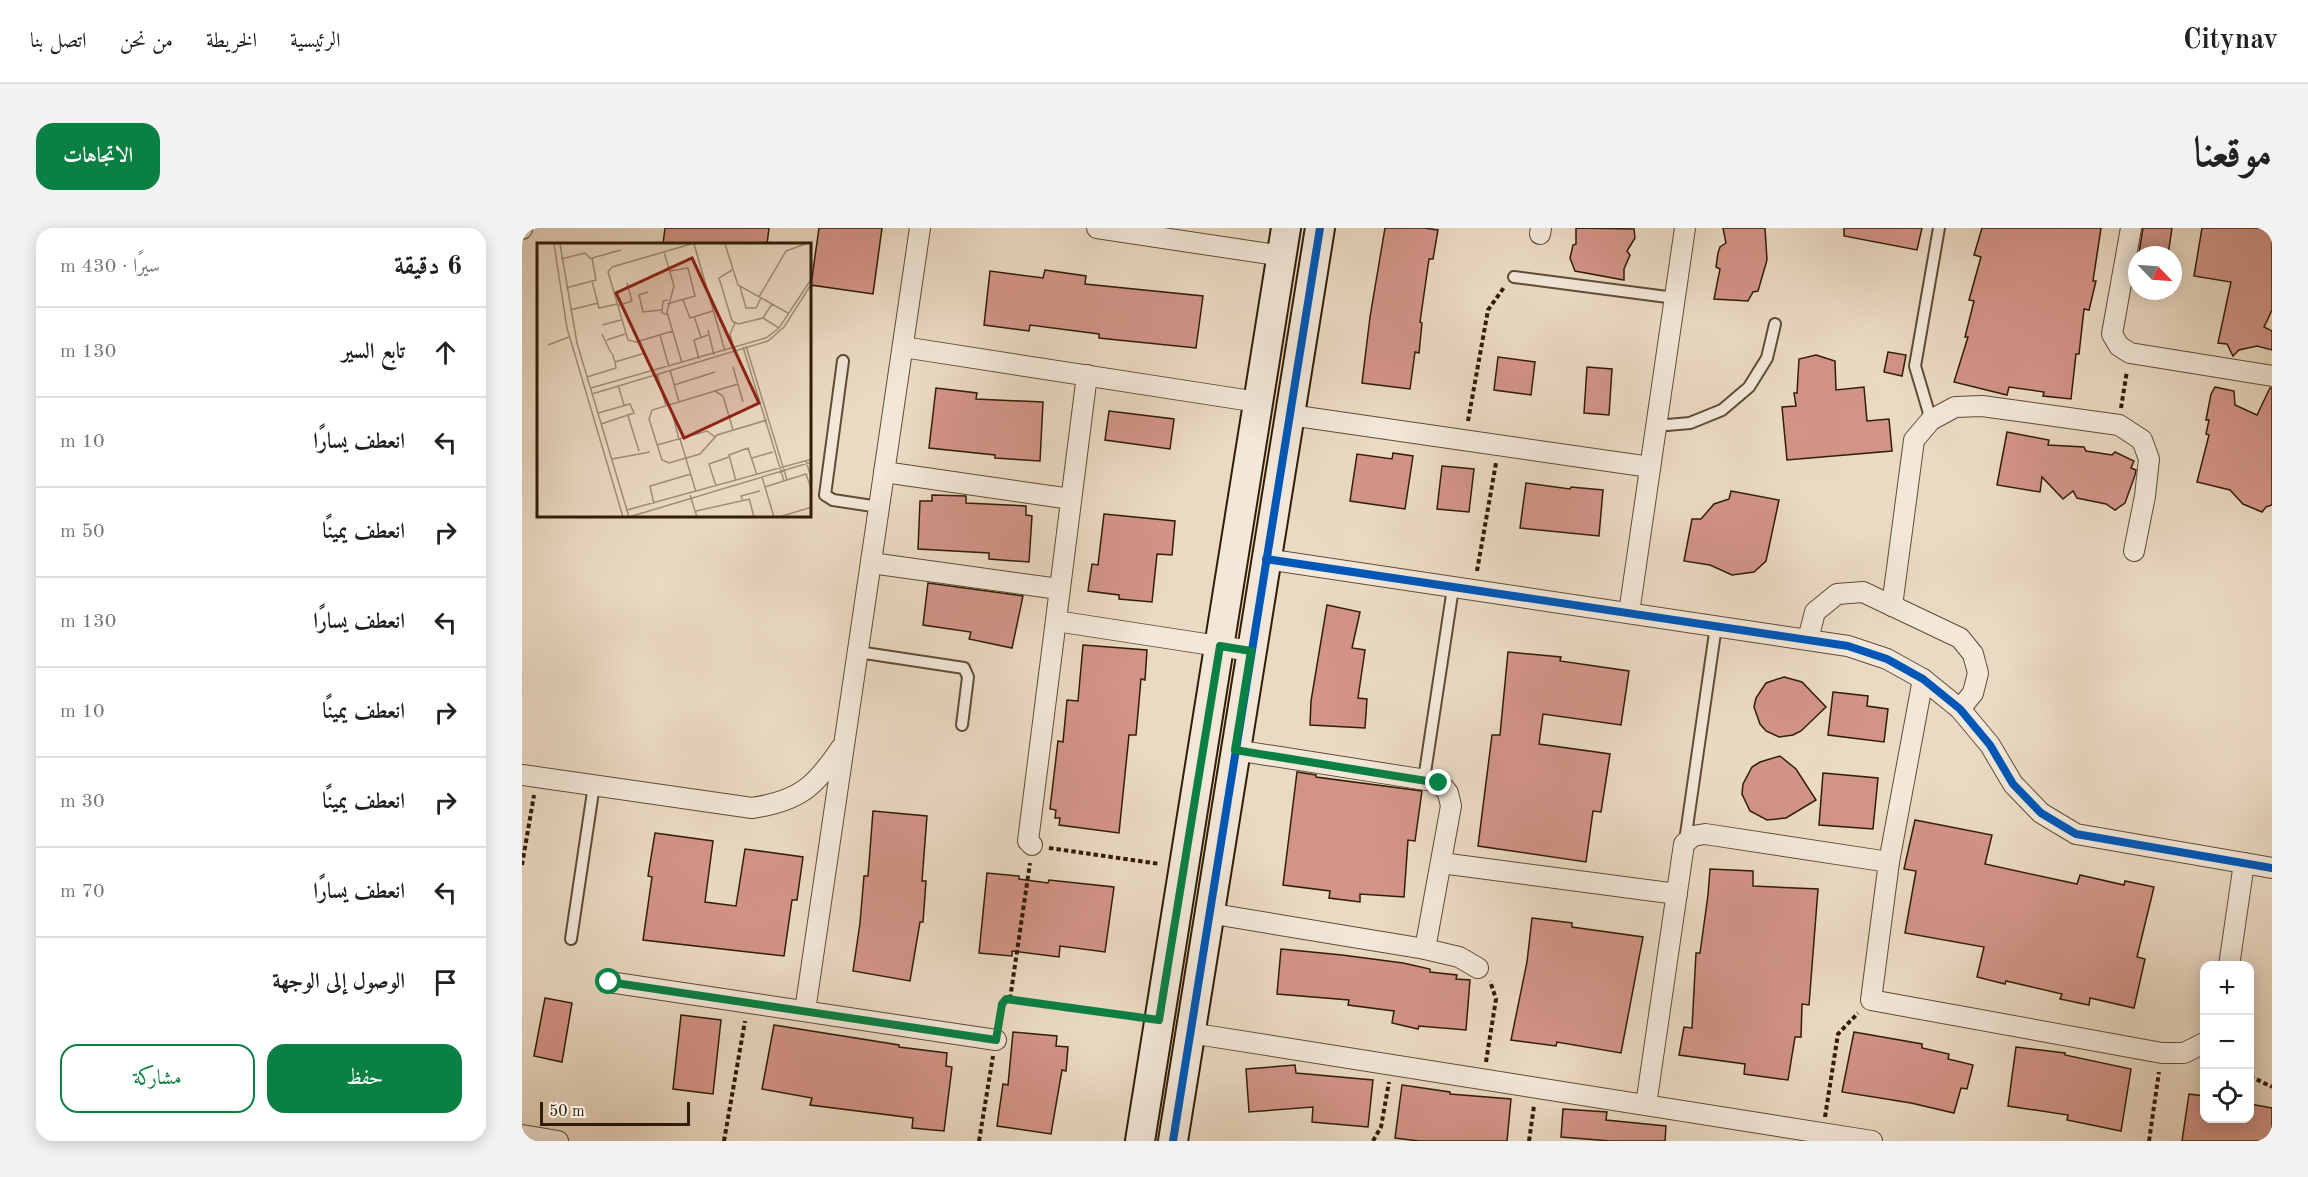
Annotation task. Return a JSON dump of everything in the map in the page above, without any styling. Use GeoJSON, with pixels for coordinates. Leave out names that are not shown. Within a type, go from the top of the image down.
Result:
{"type":"FeatureCollection","features":[{"type":"Feature","properties":{"kind":"street"},"geometry":{"type":"LineString","coordinates":[[805,1011],[920,228]]}},
{"type":"Feature","properties":{"kind":"street"},"geometry":{"type":"LineString","coordinates":[[1096,228],[1281,256]]}},
{"type":"Feature","properties":{"kind":"street"},"geometry":{"type":"LineString","coordinates":[[1140,1141],[1286,228]]}},
{"type":"Feature","properties":{"kind":"street"},"geometry":{"type":"LineString","coordinates":[[1173,1141],[1320,228]]}},
{"type":"Feature","properties":{"kind":"street"},"geometry":{"type":"LineString","coordinates":[[1629,614],[1685,228]]}},
{"type":"Feature","properties":{"kind":"street"},"geometry":{"type":"LineString","coordinates":[[2131,228],[2112,334],[2119,346],[2130,353],[2272,376]]}},
{"type":"Feature","properties":{"kind":"street"},"geometry":{"type":"LineString","coordinates":[[903,346],[1259,400]]}},
{"type":"Feature","properties":{"kind":"street"},"geometry":{"type":"LineString","coordinates":[[1032,845],[1028,841],[1087,375]]}},
{"type":"Feature","properties":{"kind":"street"},"geometry":{"type":"LineString","coordinates":[[1295,383],[1284,389],[1266,385],[1259,400],[1261,414],[1650,467]]}},
{"type":"Feature","properties":{"kind":"street"},"geometry":{"type":"LineString","coordinates":[[1892,606],[1914,440],[1931,420],[1955,407],[1982,406],[2119,425],[2142,440],[2149,459],[2145,496],[2134,551]]}},
{"type":"Feature","properties":{"kind":"street"},"geometry":{"type":"LineString","coordinates":[[885,472],[1071,499]]}},
{"type":"Feature","properties":{"kind":"street"},"geometry":{"type":"LineString","coordinates":[[1266,559],[1848,646],[1877,656],[1923,679],[1960,709],[1990,745],[2013,784],[2041,813],[2076,834],[2272,867]]}},
{"type":"Feature","properties":{"kind":"street"},"geometry":{"type":"LineString","coordinates":[[871,563],[1059,589]]}},
{"type":"Feature","properties":{"kind":"street"},"geometry":{"type":"LineString","coordinates":[[1808,639],[1815,612],[1837,594],[1863,592],[1960,638],[1973,654],[1978,674],[1973,693],[1960,709]]}},
{"type":"Feature","properties":{"kind":"street"},"geometry":{"type":"LineString","coordinates":[[1056,621],[1251,651]]}},
{"type":"Feature","properties":{"kind":"street"},"geometry":{"type":"LineString","coordinates":[[1923,679],[1889,862],[1871,1000],[2162,1053],[2184,1053],[2200,1045]]}},
{"type":"Feature","properties":{"kind":"street"},"geometry":{"type":"LineString","coordinates":[[530,776],[752,808],[775,805],[796,796],[815,782],[844,743]]}},
{"type":"Feature","properties":{"kind":"street"},"geometry":{"type":"LineString","coordinates":[[1235,750],[1439,783],[1448,793],[1451,806],[1425,949]]}},
{"type":"Feature","properties":{"kind":"street"},"geometry":{"type":"LineString","coordinates":[[1646,1105],[1684,844],[1693,836],[1705,834],[1889,862]]}},
{"type":"Feature","properties":{"kind":"street"},"geometry":{"type":"LineString","coordinates":[[1441,863],[1677,894]]}},
{"type":"Feature","properties":{"kind":"street"},"geometry":{"type":"LineString","coordinates":[[2230,961],[2244,863]]}},
{"type":"Feature","properties":{"kind":"street"},"geometry":{"type":"LineString","coordinates":[[1208,913],[1425,949],[1459,957],[1478,968]]}},
{"type":"Feature","properties":{"kind":"street"},"geometry":{"type":"LineString","coordinates":[[609,982],[996,1040]]}},
{"type":"Feature","properties":{"kind":"street"},"geometry":{"type":"LineString","coordinates":[[1190,1033],[1872,1141]]}},
{"type":"Feature","properties":{"kind":"street"},"geometry":{"type":"LineString","coordinates":[[522,1135],[558,1141]]}},
{"type":"Feature","properties":{"kind":"lane"},"geometry":{"type":"LineString","coordinates":[[1931,420],[1915,366],[1939,228]]}},
{"type":"Feature","properties":{"kind":"lane"},"geometry":{"type":"LineString","coordinates":[[1514,277],[1675,298]]}},
{"type":"Feature","properties":{"kind":"lane"},"geometry":{"type":"LineString","coordinates":[[1656,426],[1690,423],[1722,410],[1749,387],[1767,358],[1775,324]]}},
{"type":"Feature","properties":{"kind":"lane"},"geometry":{"type":"LineString","coordinates":[[843,361],[825,495],[833,500],[879,507]]}},
{"type":"Feature","properties":{"kind":"lane"},"geometry":{"type":"LineString","coordinates":[[1424,779],[1453,588]]}},
{"type":"Feature","properties":{"kind":"lane"},"geometry":{"type":"LineString","coordinates":[[1684,844],[1716,626]]}},
{"type":"Feature","properties":{"kind":"lane"},"geometry":{"type":"LineString","coordinates":[[858,652],[964,668],[968,677],[962,725]]}},
{"type":"Feature","properties":{"kind":"lane"},"geometry":{"type":"LineString","coordinates":[[571,939],[594,785]]}},
{"type":"Feature","properties":{"kind":"path"},"geometry":{"type":"LineString","coordinates":[[1465,440],[1488,310],[1514,277]]}},
{"type":"Feature","properties":{"kind":"path"},"geometry":{"type":"LineString","coordinates":[[2119,425],[2130,353]]}},
{"type":"Feature","properties":{"kind":"path"},"geometry":{"type":"LineString","coordinates":[[1474,590],[1499,445]]}},
{"type":"Feature","properties":{"kind":"path"},"geometry":{"type":"LineString","coordinates":[[522,865],[530,776]]}},
{"type":"Feature","properties":{"kind":"path"},"geometry":{"type":"LineString","coordinates":[[1010,999],[1032,845],[1184,867]]}},
{"type":"Feature","properties":{"kind":"path"},"geometry":{"type":"LineString","coordinates":[[1478,968],[1490,980],[1496,999],[1483,1079]]}},
{"type":"Feature","properties":{"kind":"path"},"geometry":{"type":"LineString","coordinates":[[980,1141],[1002,1004],[1006,999],[1159,1020]]}},
{"type":"Feature","properties":{"kind":"path"},"geometry":{"type":"LineString","coordinates":[[1822,1133],[1838,1034],[1871,1000]]}},
{"type":"Feature","properties":{"kind":"path"},"geometry":{"type":"LineString","coordinates":[[724,1141],[748,1003]]}},
{"type":"Feature","properties":{"kind":"path"},"geometry":{"type":"LineString","coordinates":[[2149,1141],[2162,1053]]}},
{"type":"Feature","properties":{"kind":"path"},"geometry":{"type":"LineString","coordinates":[[1373,1141],[1381,1127],[1392,1065]]}},
{"type":"Feature","properties":{"kind":"path"},"geometry":{"type":"LineString","coordinates":[[2254,1078],[2272,1087]]}},
{"type":"Feature","properties":{"kind":"path"},"geometry":{"type":"LineString","coordinates":[[1529,1141],[1537,1088]]}},
{"type":"Feature","properties":{"kind":"building"},"geometry":{"type":"Polygon","coordinates":[[[665,228],[769,228],[767,243],[663,243],[665,228]]]}},
{"type":"Feature","properties":{"kind":"building"},"geometry":{"type":"Polygon","coordinates":[[[819,228],[882,228],[873,294],[812,285],[819,228]]]}},
{"type":"Feature","properties":{"kind":"building"},"geometry":{"type":"Polygon","coordinates":[[[1385,228],[1438,230],[1433,259],[1429,259],[1420,322],[1422,323],[1419,353],[1415,352],[1410,389],[1362,383],[1385,228]]]}},
{"type":"Feature","properties":{"kind":"building"},"geometry":{"type":"Polygon","coordinates":[[[1576,228],[1634,229],[1635,238],[1627,251],[1630,255],[1624,269],[1624,280],[1575,271],[1570,258],[1573,245],[1576,244],[1576,228]]]}},
{"type":"Feature","properties":{"kind":"building"},"geometry":{"type":"Polygon","coordinates":[[[1723,228],[1765,228],[1767,260],[1758,291],[1753,292],[1748,301],[1714,299],[1720,269],[1716,267],[1718,253],[1720,247],[1726,243],[1723,228]]]}},
{"type":"Feature","properties":{"kind":"building"},"geometry":{"type":"Polygon","coordinates":[[[1844,228],[1922,228],[1917,250],[1844,236],[1844,228]]]}},
{"type":"Feature","properties":{"kind":"building"},"geometry":{"type":"Polygon","coordinates":[[[1982,228],[2101,228],[2093,281],[2096,281],[2089,310],[2084,309],[2071,399],[2043,396],[2044,392],[2009,387],[2007,395],[1954,382],[1968,337],[1965,337],[1974,301],[1969,300],[1981,257],[1974,255],[1982,228]]]}},
{"type":"Feature","properties":{"kind":"building"},"geometry":{"type":"Polygon","coordinates":[[[2143,228],[2172,228],[2169,246],[2140,246],[2143,228]]]}},
{"type":"Feature","properties":{"kind":"building"},"geometry":{"type":"Polygon","coordinates":[[[2202,228],[2272,228],[2272,310],[2264,327],[2272,331],[2272,350],[2257,346],[2239,350],[2233,356],[2227,344],[2218,343],[2231,282],[2194,276],[2202,228]]]}},
{"type":"Feature","properties":{"kind":"building"},"geometry":{"type":"Polygon","coordinates":[[[1045,270],[1086,276],[1085,284],[1203,296],[1196,348],[1099,338],[1099,334],[1030,325],[1029,331],[984,325],[990,271],[1043,278],[1045,270]]]}},
{"type":"Feature","properties":{"kind":"building"},"geometry":{"type":"Polygon","coordinates":[[[1888,352],[1906,355],[1902,376],[1884,372],[1888,352]]]}},
{"type":"Feature","properties":{"kind":"building"},"geometry":{"type":"Polygon","coordinates":[[[1816,355],[1835,361],[1836,390],[1864,387],[1867,421],[1889,419],[1892,451],[1787,460],[1782,407],[1796,406],[1794,393],[1797,393],[1799,359],[1816,355]]]}},
{"type":"Feature","properties":{"kind":"building"},"geometry":{"type":"Polygon","coordinates":[[[1498,357],[1535,362],[1531,395],[1494,390],[1498,357]]]}},
{"type":"Feature","properties":{"kind":"building"},"geometry":{"type":"Polygon","coordinates":[[[1587,367],[1612,369],[1609,415],[1584,413],[1587,367]]]}},
{"type":"Feature","properties":{"kind":"building"},"geometry":{"type":"Polygon","coordinates":[[[2215,387],[2234,391],[2235,405],[2257,415],[2272,388],[2272,505],[2266,507],[2262,512],[2243,504],[2230,490],[2197,482],[2209,435],[2206,434],[2209,420],[2206,420],[2211,394],[2215,387]]]}},
{"type":"Feature","properties":{"kind":"building"},"geometry":{"type":"Polygon","coordinates":[[[936,388],[977,393],[976,399],[1043,402],[1040,461],[995,458],[995,455],[929,448],[936,388]]]}},
{"type":"Feature","properties":{"kind":"building"},"geometry":{"type":"Polygon","coordinates":[[[1109,411],[1174,419],[1170,449],[1105,440],[1109,411]]]}},
{"type":"Feature","properties":{"kind":"building"},"geometry":{"type":"Polygon","coordinates":[[[2007,432],[2049,440],[2048,445],[2084,447],[2086,451],[2112,455],[2115,452],[2134,461],[2131,468],[2136,470],[2135,475],[2125,503],[2115,510],[2106,504],[2077,498],[2073,491],[2063,499],[2042,477],[2040,492],[1997,485],[2007,432]]]}},
{"type":"Feature","properties":{"kind":"building"},"geometry":{"type":"Polygon","coordinates":[[[1393,453],[1413,456],[1405,509],[1350,501],[1357,454],[1392,459],[1393,453]]]}},
{"type":"Feature","properties":{"kind":"building"},"geometry":{"type":"Polygon","coordinates":[[[1442,466],[1474,469],[1469,512],[1437,509],[1442,466]]]}},
{"type":"Feature","properties":{"kind":"building"},"geometry":{"type":"Polygon","coordinates":[[[1526,483],[1570,489],[1571,487],[1603,490],[1599,536],[1520,528],[1526,483]]]}},
{"type":"Feature","properties":{"kind":"building"},"geometry":{"type":"Polygon","coordinates":[[[1731,491],[1779,500],[1766,561],[1754,572],[1732,575],[1710,565],[1684,561],[1692,519],[1701,519],[1714,504],[1729,499],[1731,491]]]}},
{"type":"Feature","properties":{"kind":"building"},"geometry":{"type":"Polygon","coordinates":[[[932,495],[966,496],[966,503],[1026,506],[1026,515],[1032,516],[1029,562],[989,559],[989,553],[918,549],[920,501],[932,501],[932,495]]]}},
{"type":"Feature","properties":{"kind":"building"},"geometry":{"type":"Polygon","coordinates":[[[1104,514],[1175,521],[1172,555],[1157,554],[1152,602],[1119,599],[1119,595],[1088,591],[1092,564],[1098,565],[1104,514]]]}},
{"type":"Feature","properties":{"kind":"building"},"geometry":{"type":"Polygon","coordinates":[[[928,583],[1023,596],[1012,648],[969,639],[971,632],[923,625],[928,583]]]}},
{"type":"Feature","properties":{"kind":"building"},"geometry":{"type":"Polygon","coordinates":[[[1327,605],[1360,612],[1352,648],[1365,650],[1358,698],[1367,699],[1365,728],[1310,725],[1311,701],[1327,605]]]}},
{"type":"Feature","properties":{"kind":"building"},"geometry":{"type":"Polygon","coordinates":[[[1083,645],[1147,650],[1145,680],[1141,679],[1136,735],[1129,735],[1119,833],[1059,825],[1060,818],[1055,818],[1056,810],[1050,809],[1058,741],[1063,742],[1067,700],[1078,701],[1083,645]]]}},
{"type":"Feature","properties":{"kind":"building"},"geometry":{"type":"Polygon","coordinates":[[[1508,652],[1561,657],[1560,661],[1629,671],[1621,725],[1543,714],[1539,744],[1610,754],[1601,812],[1593,811],[1586,862],[1478,846],[1492,735],[1500,735],[1508,652]]]}},
{"type":"Feature","properties":{"kind":"building"},"geometry":{"type":"Polygon","coordinates":[[[1784,677],[1802,682],[1826,707],[1801,731],[1779,737],[1766,731],[1760,724],[1754,707],[1756,698],[1766,683],[1784,677]]]}},
{"type":"Feature","properties":{"kind":"building"},"geometry":{"type":"Polygon","coordinates":[[[1833,692],[1868,696],[1867,706],[1888,709],[1884,742],[1828,735],[1833,692]]]}},
{"type":"Feature","properties":{"kind":"building"},"geometry":{"type":"Polygon","coordinates":[[[1780,756],[1796,769],[1816,800],[1786,818],[1767,820],[1750,811],[1742,794],[1743,784],[1752,767],[1780,756]]]}},
{"type":"Feature","properties":{"kind":"building"},"geometry":{"type":"Polygon","coordinates":[[[1297,772],[1316,775],[1316,777],[1422,791],[1415,841],[1408,840],[1404,897],[1360,894],[1360,902],[1329,898],[1330,891],[1283,885],[1297,772]]]}},
{"type":"Feature","properties":{"kind":"building"},"geometry":{"type":"Polygon","coordinates":[[[1823,773],[1878,778],[1873,829],[1819,825],[1823,773]]]}},
{"type":"Feature","properties":{"kind":"building"},"geometry":{"type":"Polygon","coordinates":[[[873,811],[927,816],[922,881],[926,881],[923,922],[920,922],[910,981],[853,971],[864,876],[868,876],[873,811]]]}},
{"type":"Feature","properties":{"kind":"building"},"geometry":{"type":"Polygon","coordinates":[[[1915,820],[1992,835],[1985,864],[2077,884],[2080,875],[2124,885],[2125,881],[2154,887],[2137,957],[2145,959],[2134,1008],[2090,998],[2089,1005],[2060,999],[2062,994],[1977,977],[1984,947],[1905,933],[1916,871],[1904,869],[1915,820]]]}},
{"type":"Feature","properties":{"kind":"building"},"geometry":{"type":"Polygon","coordinates":[[[655,833],[713,841],[705,902],[736,906],[745,849],[803,857],[797,900],[792,900],[784,956],[643,940],[652,877],[648,876],[655,833]]]}},
{"type":"Feature","properties":{"kind":"building"},"geometry":{"type":"Polygon","coordinates":[[[1710,869],[1753,871],[1753,886],[1818,889],[1809,1005],[1802,1004],[1801,1037],[1795,1037],[1788,1080],[1744,1074],[1745,1064],[1679,1055],[1684,1027],[1692,1028],[1696,953],[1700,953],[1710,869]]]}},
{"type":"Feature","properties":{"kind":"building"},"geometry":{"type":"Polygon","coordinates":[[[987,873],[1019,876],[1019,879],[1048,883],[1049,880],[1114,887],[1105,952],[1060,946],[1059,957],[1012,951],[1012,956],[979,953],[987,873]]]}},
{"type":"Feature","properties":{"kind":"building"},"geometry":{"type":"Polygon","coordinates":[[[1532,918],[1572,923],[1572,927],[1643,937],[1621,1053],[1557,1042],[1556,1046],[1511,1040],[1527,962],[1532,918]]]}},
{"type":"Feature","properties":{"kind":"building"},"geometry":{"type":"Polygon","coordinates":[[[1281,949],[1403,963],[1430,969],[1430,972],[1457,975],[1456,979],[1470,980],[1466,1030],[1419,1026],[1418,1029],[1392,1023],[1394,1011],[1348,1005],[1349,1000],[1277,994],[1281,949]]]}},
{"type":"Feature","properties":{"kind":"building"},"geometry":{"type":"Polygon","coordinates":[[[545,998],[572,1003],[562,1062],[534,1056],[545,998]]]}},
{"type":"Feature","properties":{"kind":"building"},"geometry":{"type":"Polygon","coordinates":[[[681,1015],[721,1020],[713,1094],[673,1089],[681,1015]]]}},
{"type":"Feature","properties":{"kind":"building"},"geometry":{"type":"Polygon","coordinates":[[[774,1025],[947,1053],[946,1066],[952,1067],[944,1131],[912,1128],[913,1118],[810,1105],[812,1098],[762,1089],[774,1025]]]}},
{"type":"Feature","properties":{"kind":"building"},"geometry":{"type":"Polygon","coordinates":[[[1013,1032],[1057,1036],[1056,1046],[1068,1047],[1066,1071],[1062,1070],[1051,1134],[997,1126],[1003,1084],[1008,1085],[1013,1032]]]}},
{"type":"Feature","properties":{"kind":"building"},"geometry":{"type":"Polygon","coordinates":[[[1854,1032],[1922,1044],[1922,1048],[1949,1054],[1948,1059],[1973,1065],[1967,1089],[1961,1088],[1954,1113],[1911,1103],[1842,1092],[1854,1032]]]}},
{"type":"Feature","properties":{"kind":"building"},"geometry":{"type":"Polygon","coordinates":[[[2016,1047],[2065,1053],[2065,1055],[2131,1069],[2121,1131],[2067,1120],[2068,1115],[2008,1106],[2016,1047]]]}},
{"type":"Feature","properties":{"kind":"building"},"geometry":{"type":"Polygon","coordinates":[[[1295,1065],[1296,1073],[1373,1080],[1368,1127],[1312,1122],[1313,1107],[1249,1112],[1246,1069],[1295,1065]]]}},
{"type":"Feature","properties":{"kind":"building"},"geometry":{"type":"Polygon","coordinates":[[[1402,1085],[1450,1092],[1450,1094],[1511,1099],[1507,1141],[1419,1141],[1395,1138],[1402,1085]]]}},
{"type":"Feature","properties":{"kind":"building"},"geometry":{"type":"Polygon","coordinates":[[[2189,1094],[2200,1095],[2200,1123],[2254,1123],[2254,1105],[2272,1108],[2272,1141],[2182,1141],[2189,1094]]]}},
{"type":"Feature","properties":{"kind":"building"},"geometry":{"type":"Polygon","coordinates":[[[1563,1109],[1607,1112],[1606,1120],[1666,1126],[1665,1141],[1610,1141],[1561,1137],[1563,1109]]]}},
{"type":"Feature","properties":{"kind":"cycle path"},"geometry":{"type":"LineString","coordinates":[[1173,1141],[1320,228]]}},
{"type":"Feature","properties":{"kind":"cycle path"},"geometry":{"type":"LineString","coordinates":[[1266,559],[1848,646],[1887,659],[1923,679],[1960,709],[1990,745],[2013,784],[2041,813],[2076,834],[2272,868]]}},
{"type":"Feature","properties":{"kind":"route"},"geometry":{"type":"LineString","coordinates":[[609,982],[996,1040],[1002,1004],[1006,999],[1159,1020],[1220,646],[1251,651],[1235,750],[1439,783]]}}]}
